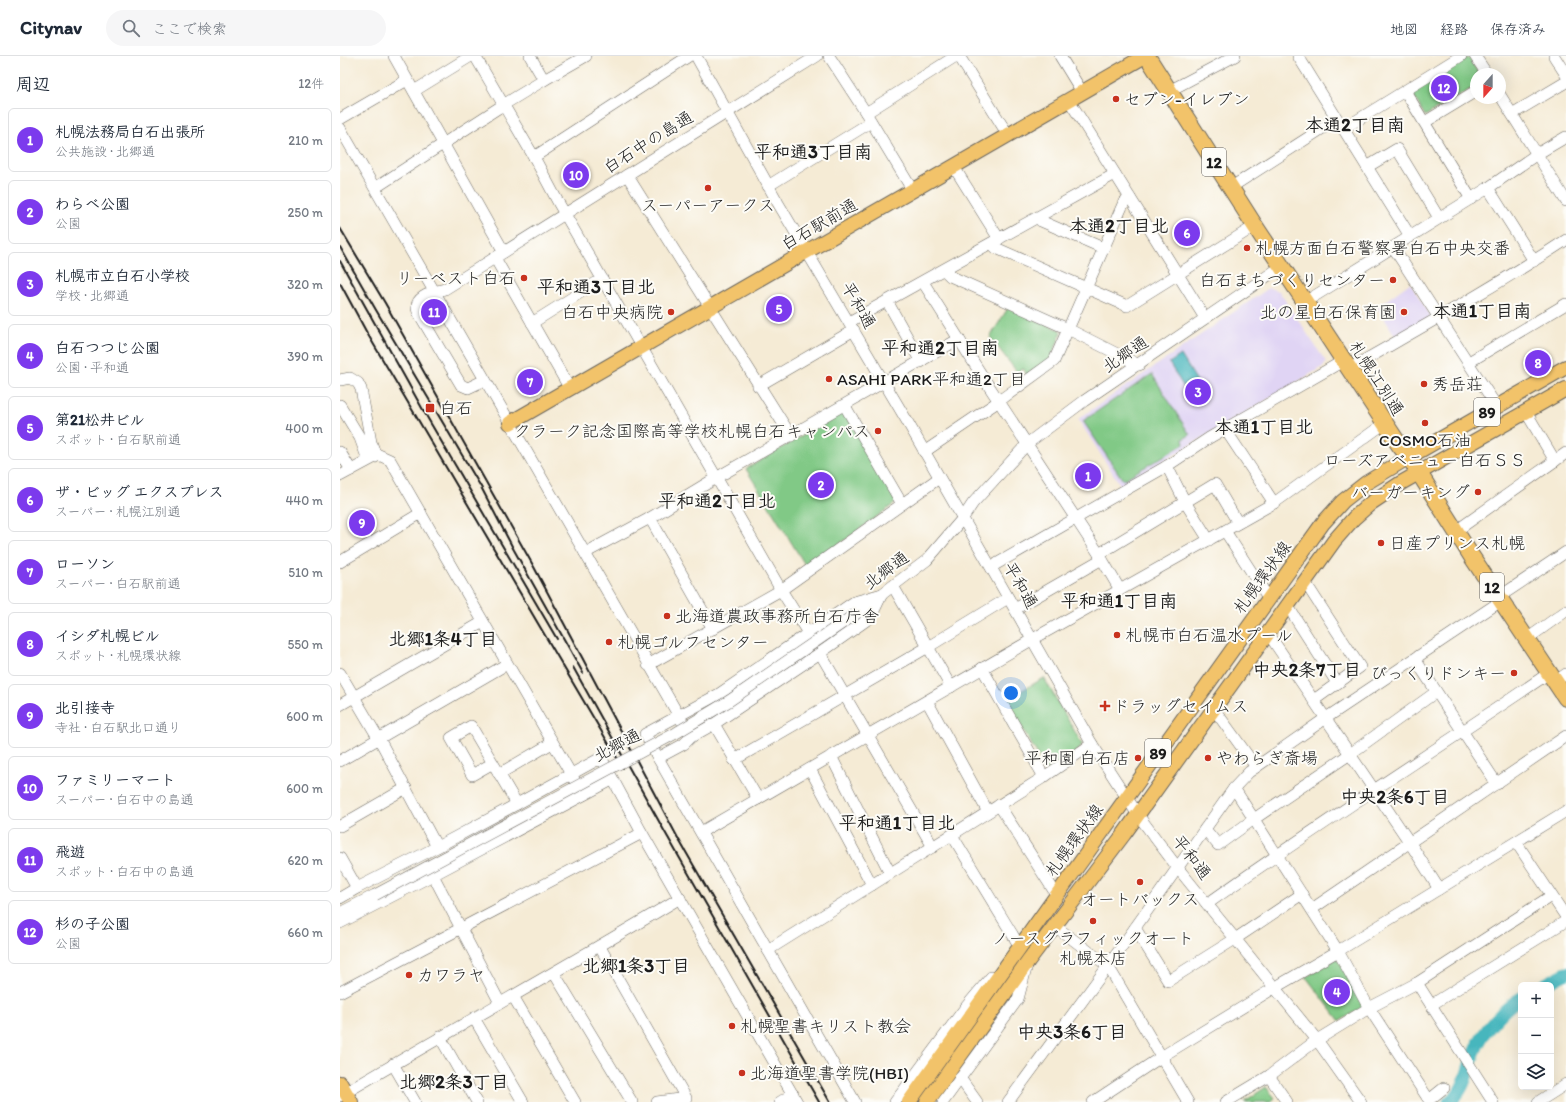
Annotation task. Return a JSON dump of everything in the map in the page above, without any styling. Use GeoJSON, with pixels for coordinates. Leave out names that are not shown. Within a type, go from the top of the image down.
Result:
{"type":"FeatureCollection","features":[{"type":"Feature","properties":{"kind":"highway","name":"札幌江別通"},"geometry":{"type":"LineString","coordinates":[[1148,57],[1230,188],[1346,365],[1409,457],[1500,599],[1527,639],[1557,676],[1566,698]]}},
{"type":"Feature","properties":{"kind":"main road","name":"白石駅前通"},"geometry":{"type":"LineString","coordinates":[[510,424],[1082,92],[1148,57]]}},
{"type":"Feature","properties":{"kind":"main road","name":"札幌環状線"},"geometry":{"type":"LineString","coordinates":[[909,1102],[1012,959],[1056,894],[1323,523],[1343,501],[1366,483],[1566,367]]}},
{"type":"Feature","properties":{"kind":"main road","name":"札幌環状線"},"geometry":{"type":"LineString","coordinates":[[927,1102],[1028,961],[1138,815],[1287,605],[1334,541],[1354,518],[1371,503],[1402,483],[1566,389]]}},
{"type":"Feature","properties":{"kind":"street"},"geometry":{"type":"LineString","coordinates":[[394,56],[504,252]]}},
{"type":"Feature","properties":{"kind":"street"},"geometry":{"type":"LineString","coordinates":[[414,91],[471,56]]}},
{"type":"Feature","properties":{"kind":"street"},"geometry":{"type":"LineString","coordinates":[[475,56],[716,478],[808,634]]}},
{"type":"Feature","properties":{"kind":"street"},"geometry":{"type":"LineString","coordinates":[[530,56],[544,80]]}},
{"type":"Feature","properties":{"kind":"street"},"geometry":{"type":"LineString","coordinates":[[375,188],[503,105],[585,56]]}},
{"type":"Feature","properties":{"kind":"street"},"geometry":{"type":"LineString","coordinates":[[534,157],[689,56]]}},
{"type":"Feature","properties":{"kind":"street","name":"平和通"},"geometry":{"type":"LineString","coordinates":[[696,56],[728,111],[768,186],[852,326],[1092,744],[1126,798],[1177,867],[1317,1040],[1361,1102]]}},
{"type":"Feature","properties":{"kind":"street","name":"白石中の島通"},"geometry":{"type":"LineString","coordinates":[[485,380],[468,388],[461,385],[418,312],[416,307],[418,301],[428,294],[445,289],[818,56]]}},
{"type":"Feature","properties":{"kind":"street"},"geometry":{"type":"LineString","coordinates":[[828,56],[913,191]]}},
{"type":"Feature","properties":{"kind":"street"},"geometry":{"type":"LineString","coordinates":[[768,186],[958,56],[1008,135]]}},
{"type":"Feature","properties":{"kind":"street"},"geometry":{"type":"LineString","coordinates":[[1060,56],[1082,92]]}},
{"type":"Feature","properties":{"kind":"street"},"geometry":{"type":"LineString","coordinates":[[1298,56],[1410,236]]}},
{"type":"Feature","properties":{"kind":"street"},"geometry":{"type":"LineString","coordinates":[[1230,188],[1340,124],[1405,91],[1461,56]]}},
{"type":"Feature","properties":{"kind":"street"},"geometry":{"type":"LineString","coordinates":[[1476,56],[1483,68]]}},
{"type":"Feature","properties":{"kind":"street"},"geometry":{"type":"LineString","coordinates":[[1554,56],[1566,75]]}},
{"type":"Feature","properties":{"kind":"street"},"geometry":{"type":"LineString","coordinates":[[1169,91],[1232,57]]}},
{"type":"Feature","properties":{"kind":"street"},"geometry":{"type":"LineString","coordinates":[[340,119],[407,80]]}},
{"type":"Feature","properties":{"kind":"street"},"geometry":{"type":"LineString","coordinates":[[1512,114],[1566,82]]}},
{"type":"Feature","properties":{"kind":"street"},"geometry":{"type":"LineString","coordinates":[[1405,91],[1471,199]]}},
{"type":"Feature","properties":{"kind":"street"},"geometry":{"type":"LineString","coordinates":[[1425,122],[1470,95]]}},
{"type":"Feature","properties":{"kind":"street"},"geometry":{"type":"LineString","coordinates":[[1070,100],[1205,318]]}},
{"type":"Feature","properties":{"kind":"street"},"geometry":{"type":"LineString","coordinates":[[1506,104],[1566,201]]}},
{"type":"Feature","properties":{"kind":"street"},"geometry":{"type":"LineString","coordinates":[[340,128],[691,738]]}},
{"type":"Feature","properties":{"kind":"street"},"geometry":{"type":"LineString","coordinates":[[1305,302],[1471,199],[1537,154],[1566,137]]}},
{"type":"Feature","properties":{"kind":"street"},"geometry":{"type":"LineString","coordinates":[[1367,167],[1397,149],[1439,218]]}},
{"type":"Feature","properties":{"kind":"street"},"geometry":{"type":"LineString","coordinates":[[954,167],[995,242],[996,248],[1127,306],[1255,226]]}},
{"type":"Feature","properties":{"kind":"street"},"geometry":{"type":"LineString","coordinates":[[758,386],[852,326],[887,301],[1115,174]]}},
{"type":"Feature","properties":{"kind":"street"},"geometry":{"type":"LineString","coordinates":[[627,175],[711,308],[758,386],[791,436]]}},
{"type":"Feature","properties":{"kind":"street"},"geometry":{"type":"LineString","coordinates":[[1488,188],[1534,261]]}},
{"type":"Feature","properties":{"kind":"street"},"geometry":{"type":"LineString","coordinates":[[924,452],[999,401],[1054,361],[1124,202],[1130,198]]}},
{"type":"Feature","properties":{"kind":"street"},"geometry":{"type":"LineString","coordinates":[[1038,218],[1041,222],[1103,248]]}},
{"type":"Feature","properties":{"kind":"street"},"geometry":{"type":"LineString","coordinates":[[991,567],[1167,466],[1225,429],[1439,318],[1566,240]]}},
{"type":"Feature","properties":{"kind":"street"},"geometry":{"type":"LineString","coordinates":[[1392,248],[1469,362],[1497,407]]}},
{"type":"Feature","properties":{"kind":"street"},"geometry":{"type":"LineString","coordinates":[[495,258],[570,389]]}},
{"type":"Feature","properties":{"kind":"street","name":"北郷通"},"geometry":{"type":"LineString","coordinates":[[340,913],[676,734],[729,701],[857,613],[927,560],[963,518],[973,503],[1028,443],[1084,401],[1139,365],[1282,266]]}},
{"type":"Feature","properties":{"kind":"street"},"geometry":{"type":"LineString","coordinates":[[944,270],[950,276],[1068,329],[1139,365]]}},
{"type":"Feature","properties":{"kind":"street"},"geometry":{"type":"LineString","coordinates":[[532,323],[602,279]]}},
{"type":"Feature","properties":{"kind":"street"},"geometry":{"type":"LineString","coordinates":[[923,282],[999,401],[1028,443],[1120,590]]}},
{"type":"Feature","properties":{"kind":"street"},"geometry":{"type":"LineString","coordinates":[[887,301],[921,362]]}},
{"type":"Feature","properties":{"kind":"street"},"geometry":{"type":"LineString","coordinates":[[1469,362],[1566,304]]}},
{"type":"Feature","properties":{"kind":"street"},"geometry":{"type":"LineString","coordinates":[[585,553],[650,518],[716,478],[845,406],[959,339]]}},
{"type":"Feature","properties":{"kind":"street"},"geometry":{"type":"LineString","coordinates":[[340,380],[350,378],[358,383],[362,389],[375,457]]}},
{"type":"Feature","properties":{"kind":"street"},"geometry":{"type":"LineString","coordinates":[[340,405],[360,438],[375,457]]}},
{"type":"Feature","properties":{"kind":"street"},"geometry":{"type":"LineString","coordinates":[[845,406],[902,504]]}},
{"type":"Feature","properties":{"kind":"street"},"geometry":{"type":"LineString","coordinates":[[1526,412],[1555,461]]}},
{"type":"Feature","properties":{"kind":"street"},"geometry":{"type":"LineString","coordinates":[[701,832],[982,668],[1274,503],[1385,423]]}},
{"type":"Feature","properties":{"kind":"street"},"geometry":{"type":"LineString","coordinates":[[1225,429],[1274,503]]}},
{"type":"Feature","properties":{"kind":"street"},"geometry":{"type":"LineString","coordinates":[[340,452],[351,470]]}},
{"type":"Feature","properties":{"kind":"street"},"geometry":{"type":"LineString","coordinates":[[1456,531],[1566,453]]}},
{"type":"Feature","properties":{"kind":"street"},"geometry":{"type":"LineString","coordinates":[[340,476],[375,457],[390,460],[583,795]]}},
{"type":"Feature","properties":{"kind":"street"},"geometry":{"type":"LineString","coordinates":[[1167,466],[1185,502],[1209,540]]}},
{"type":"Feature","properties":{"kind":"street"},"geometry":{"type":"LineString","coordinates":[[648,665],[781,590],[939,478]]}},
{"type":"Feature","properties":{"kind":"street"},"geometry":{"type":"LineString","coordinates":[[1015,609],[1215,484],[1238,522]]}},
{"type":"Feature","properties":{"kind":"street"},"geometry":{"type":"LineString","coordinates":[[340,562],[420,513]]}},
{"type":"Feature","properties":{"kind":"street"},"geometry":{"type":"LineString","coordinates":[[650,518],[713,629]]}},
{"type":"Feature","properties":{"kind":"street"},"geometry":{"type":"LineString","coordinates":[[1225,531],[1269,599]]}},
{"type":"Feature","properties":{"kind":"street"},"geometry":{"type":"LineString","coordinates":[[1008,1102],[1108,966],[1234,788],[1249,772],[1326,718],[1415,659],[1566,552]]}},
{"type":"Feature","properties":{"kind":"street"},"geometry":{"type":"LineString","coordinates":[[1305,582],[1360,667],[1314,700]]}},
{"type":"Feature","properties":{"kind":"street"},"geometry":{"type":"LineString","coordinates":[[893,586],[951,687]]}},
{"type":"Feature","properties":{"kind":"street"},"geometry":{"type":"LineString","coordinates":[[855,1102],[645,734],[718,694],[854,602],[882,594]]}},
{"type":"Feature","properties":{"kind":"street"},"geometry":{"type":"LineString","coordinates":[[658,758],[684,744],[871,617],[882,594]]}},
{"type":"Feature","properties":{"kind":"street"},"geometry":{"type":"LineString","coordinates":[[734,760],[928,647],[1008,598]]}},
{"type":"Feature","properties":{"kind":"street"},"geometry":{"type":"LineString","coordinates":[[1287,605],[1338,684]]}},
{"type":"Feature","properties":{"kind":"street"},"geometry":{"type":"LineString","coordinates":[[1527,639],[1566,611]]}},
{"type":"Feature","properties":{"kind":"street"},"geometry":{"type":"LineString","coordinates":[[340,705],[483,622]]}},
{"type":"Feature","properties":{"kind":"street"},"geometry":{"type":"LineString","coordinates":[[1268,633],[1410,843],[1439,889]]}},
{"type":"Feature","properties":{"kind":"street"},"geometry":{"type":"LineString","coordinates":[[820,653],[933,847]]}},
{"type":"Feature","properties":{"kind":"street"},"geometry":{"type":"LineString","coordinates":[[1415,659],[1497,784]]}},
{"type":"Feature","properties":{"kind":"street"},"geometry":{"type":"LineString","coordinates":[[340,761],[507,664]]}},
{"type":"Feature","properties":{"kind":"street"},"geometry":{"type":"LineString","coordinates":[[982,668],[1044,776]]}},
{"type":"Feature","properties":{"kind":"street"},"geometry":{"type":"LineString","coordinates":[[340,673],[406,788],[437,847]]}},
{"type":"Feature","properties":{"kind":"street"},"geometry":{"type":"LineString","coordinates":[[1207,904],[1276,854],[1463,732],[1557,676]]}},
{"type":"Feature","properties":{"kind":"street"},"geometry":{"type":"LineString","coordinates":[[1205,829],[1218,845],[1350,754],[1436,692]]}},
{"type":"Feature","properties":{"kind":"street"},"geometry":{"type":"LineString","coordinates":[[926,701],[988,812]]}},
{"type":"Feature","properties":{"kind":"street"},"geometry":{"type":"LineString","coordinates":[[1214,709],[1256,767]]}},
{"type":"Feature","properties":{"kind":"street"},"geometry":{"type":"LineString","coordinates":[[714,724],[758,799]]}},
{"type":"Feature","properties":{"kind":"street"},"geometry":{"type":"LineString","coordinates":[[1312,909],[1566,736]]}},
{"type":"Feature","properties":{"kind":"street"},"geometry":{"type":"LineString","coordinates":[[499,774],[552,743]]}},
{"type":"Feature","properties":{"kind":"street"},"geometry":{"type":"LineString","coordinates":[[768,950],[952,835],[1092,744]]}},
{"type":"Feature","properties":{"kind":"street"},"geometry":{"type":"LineString","coordinates":[[831,756],[890,873]]}},
{"type":"Feature","properties":{"kind":"street"},"geometry":{"type":"LineString","coordinates":[[340,898],[517,804],[570,774],[597,760],[603,761],[642,834],[795,1098],[780,1102]]}},
{"type":"Feature","properties":{"kind":"street"},"geometry":{"type":"LineString","coordinates":[[493,763],[517,804]]}},
{"type":"Feature","properties":{"kind":"street"},"geometry":{"type":"LineString","coordinates":[[810,769],[872,885]]}},
{"type":"Feature","properties":{"kind":"street"},"geometry":{"type":"LineString","coordinates":[[340,923],[612,780]]}},
{"type":"Feature","properties":{"kind":"street"},"geometry":{"type":"LineString","coordinates":[[340,826],[406,788]]}},
{"type":"Feature","properties":{"kind":"street"},"geometry":{"type":"LineString","coordinates":[[1234,788],[1338,951],[1369,1008],[1429,1100],[1444,1088]]}},
{"type":"Feature","properties":{"kind":"street"},"geometry":{"type":"LineString","coordinates":[[999,805],[1056,894]]}},
{"type":"Feature","properties":{"kind":"street"},"geometry":{"type":"LineString","coordinates":[[1093,1102],[1161,1057],[1338,951],[1566,811]]}},
{"type":"Feature","properties":{"kind":"street"},"geometry":{"type":"LineString","coordinates":[[340,992],[642,834]]}},
{"type":"Feature","properties":{"kind":"street"},"geometry":{"type":"LineString","coordinates":[[952,835],[1020,946]]}},
{"type":"Feature","properties":{"kind":"street"},"geometry":{"type":"LineString","coordinates":[[1516,842],[1566,917]]}},
{"type":"Feature","properties":{"kind":"street"},"geometry":{"type":"LineString","coordinates":[[340,858],[357,888]]}},
{"type":"Feature","properties":{"kind":"street"},"geometry":{"type":"LineString","coordinates":[[433,875],[500,1003]]}},
{"type":"Feature","properties":{"kind":"street"},"geometry":{"type":"LineString","coordinates":[[1135,928],[1168,981],[1235,939],[1302,894]]}},
{"type":"Feature","properties":{"kind":"street"},"geometry":{"type":"LineString","coordinates":[[1226,1102],[1269,1076],[1317,1040],[1369,1008],[1417,983],[1551,896]]}},
{"type":"Feature","properties":{"kind":"street"},"geometry":{"type":"LineString","coordinates":[[344,1093],[600,947],[680,898]]}},
{"type":"Feature","properties":{"kind":"street"},"geometry":{"type":"LineString","coordinates":[[1431,1005],[1566,921]]}},
{"type":"Feature","properties":{"kind":"street"},"geometry":{"type":"LineString","coordinates":[[1055,926],[1108,966],[1188,1102]]}},
{"type":"Feature","properties":{"kind":"street"},"geometry":{"type":"LineString","coordinates":[[600,947],[686,1098],[657,1102]]}},
{"type":"Feature","properties":{"kind":"street"},"geometry":{"type":"LineString","coordinates":[[895,1102],[970,1002],[989,980],[1012,959]]}},
{"type":"Feature","properties":{"kind":"street"},"geometry":{"type":"LineString","coordinates":[[943,1102],[1018,999],[1028,961]]}},
{"type":"Feature","properties":{"kind":"street"},"geometry":{"type":"LineString","coordinates":[[554,973],[632,1102]]}},
{"type":"Feature","properties":{"kind":"street"},"geometry":{"type":"LineString","coordinates":[[1417,983],[1493,1102]]}},
{"type":"Feature","properties":{"kind":"street"},"geometry":{"type":"LineString","coordinates":[[513,996],[575,1102]]}},
{"type":"Feature","properties":{"kind":"street"},"geometry":{"type":"LineString","coordinates":[[474,1018],[518,1100]]}},
{"type":"Feature","properties":{"kind":"street"},"geometry":{"type":"LineString","coordinates":[[440,1037],[477,1102]]}},
{"type":"Feature","properties":{"kind":"street"},"geometry":{"type":"LineString","coordinates":[[393,1064],[415,1102]]}},
{"type":"Feature","properties":{"kind":"street"},"geometry":{"type":"LineString","coordinates":[[1269,1076],[1288,1102]]}},
{"type":"Feature","properties":{"kind":"street"},"geometry":{"type":"LineString","coordinates":[[960,1078],[977,1102]]}},
{"type":"Feature","properties":{"kind":"street"},"geometry":{"type":"LineString","coordinates":[[1538,1102],[1566,1084]]}},
{"type":"Feature","properties":{"kind":"shaded area","name":"北の星白石保育園"},"geometry":{"type":"Polygon","coordinates":[[[1410,283],[1431,317],[1396,337],[1377,307],[1410,283]]]}},
{"type":"Feature","properties":{"kind":"shaded area"},"geometry":{"type":"Polygon","coordinates":[[[1269,288],[1279,291],[1326,362],[1324,366],[1121,486],[1078,419],[1269,288]]]}},
{"type":"Feature","properties":{"kind":"green space"},"geometry":{"type":"Polygon","coordinates":[[[1467,58],[1470,59],[1475,68],[1470,68],[1470,90],[1425,116],[1412,93],[1413,90],[1467,58]]]}},
{"type":"Feature","properties":{"kind":"green space"},"geometry":{"type":"Polygon","coordinates":[[[1008,308],[1060,330],[1061,334],[1051,358],[1027,375],[1023,368],[1017,372],[990,337],[1008,308]]]}},
{"type":"Feature","properties":{"kind":"green space"},"geometry":{"type":"Polygon","coordinates":[[[1152,374],[1190,435],[1183,439],[1184,444],[1123,480],[1083,421],[1152,374]]]}},
{"type":"Feature","properties":{"kind":"green space"},"geometry":{"type":"Polygon","coordinates":[[[844,411],[896,501],[807,568],[746,469],[844,411]]]}},
{"type":"Feature","properties":{"kind":"green space"},"geometry":{"type":"Polygon","coordinates":[[[1044,678],[1082,744],[1079,750],[1047,770],[1005,700],[1044,678]]]}},
{"type":"Feature","properties":{"kind":"green space"},"geometry":{"type":"Polygon","coordinates":[[[1337,958],[1364,1006],[1340,1021],[1306,977],[1337,958]]]}},
{"type":"Feature","properties":{"kind":"green space"},"geometry":{"type":"Polygon","coordinates":[[[1266,1087],[1275,1098],[1270,1102],[1245,1102],[1245,1101],[1266,1087]]]}},
{"type":"Feature","properties":{"kind":"water"},"geometry":{"type":"Polygon","coordinates":[[[1181,355],[1200,386],[1188,394],[1169,363],[1181,355]]]}},
{"type":"Feature","properties":{"kind":"waterway"},"geometry":{"type":"LineString","coordinates":[[1550,982],[1566,973]]}},
{"type":"Feature","properties":{"kind":"waterway"},"geometry":{"type":"LineString","coordinates":[[1449,1102],[1455,1097],[1463,1086],[1472,1058],[1483,1036],[1494,1021],[1518,1000]]}},
{"type":"Feature","properties":{"kind":"railway"},"geometry":{"type":"LineString","coordinates":[[340,228],[385,303],[534,567],[679,840],[830,1102]]}},
{"type":"Feature","properties":{"kind":"railway"},"geometry":{"type":"LineString","coordinates":[[340,247],[481,487],[514,550],[583,673]]}},
{"type":"Feature","properties":{"kind":"railway"},"geometry":{"type":"LineString","coordinates":[[340,261],[427,417],[557,639]]}},
{"type":"Feature","properties":{"kind":"railway"},"geometry":{"type":"LineString","coordinates":[[340,283],[367,333],[623,768]]}},
{"type":"Feature","properties":{"kind":"railway"},"geometry":{"type":"LineString","coordinates":[[573,667],[666,834],[819,1102]]}},
{"type":"Feature","properties":{"kind":"place","name":"杉の子公園"},"geometry":{"type":"Point","coordinates":[1444,88]}},
{"type":"Feature","properties":{"kind":"place","name":"セブン-イレブン"},"geometry":{"type":"Point","coordinates":[1116,99]}},
{"type":"Feature","properties":{"kind":"place","name":"ファミリーマート"},"geometry":{"type":"Point","coordinates":[576,175]}},
{"type":"Feature","properties":{"kind":"place","name":"スーパーアークス"},"geometry":{"type":"Point","coordinates":[708,188]}},
{"type":"Feature","properties":{"kind":"place","name":"ザ・ビッグ エクスプレス"},"geometry":{"type":"Point","coordinates":[1187,233]}},
{"type":"Feature","properties":{"kind":"place","name":"札幌方面白石警察署白石中央交番"},"geometry":{"type":"Point","coordinates":[1247,248]}},
{"type":"Feature","properties":{"kind":"place","name":"リーベスト白石"},"geometry":{"type":"Point","coordinates":[524,278]}},
{"type":"Feature","properties":{"kind":"place","name":"白石まちづくりセンター"},"geometry":{"type":"Point","coordinates":[1393,280]}},
{"type":"Feature","properties":{"kind":"place","name":"第21松井ビル"},"geometry":{"type":"Point","coordinates":[779,309]}},
{"type":"Feature","properties":{"kind":"place","name":"飛遊"},"geometry":{"type":"Point","coordinates":[434,312]}},
{"type":"Feature","properties":{"kind":"place","name":"白石中央病院"},"geometry":{"type":"Point","coordinates":[671,312]}},
{"type":"Feature","properties":{"kind":"place","name":"北の星白石保育園"},"geometry":{"type":"Point","coordinates":[1404,312]}},
{"type":"Feature","properties":{"kind":"place","name":"イシダ札幌ビル"},"geometry":{"type":"Point","coordinates":[1538,363]}},
{"type":"Feature","properties":{"kind":"place","name":"ASAHI PARK平和通2丁目"},"geometry":{"type":"Point","coordinates":[829,379]}},
{"type":"Feature","properties":{"kind":"place","name":"ローソン"},"geometry":{"type":"Point","coordinates":[530,382]}},
{"type":"Feature","properties":{"kind":"place","name":"秀岳荘"},"geometry":{"type":"Point","coordinates":[1424,384]}},
{"type":"Feature","properties":{"kind":"place","name":"札幌市立白石小学校"},"geometry":{"type":"Point","coordinates":[1198,392]}},
{"type":"Feature","properties":{"kind":"place","name":"白石"},"geometry":{"type":"Point","coordinates":[430,408]}},
{"type":"Feature","properties":{"kind":"place","name":"COSMO石油 ローズアベニュー白石ＳＳ"},"geometry":{"type":"Point","coordinates":[1425,423]}},
{"type":"Feature","properties":{"kind":"place","name":"クラーク記念国際高等学校札幌白石キャンパス"},"geometry":{"type":"Point","coordinates":[878,431]}},
{"type":"Feature","properties":{"kind":"place","name":"札幌法務局白石出張所"},"geometry":{"type":"Point","coordinates":[1088,476]}},
{"type":"Feature","properties":{"kind":"place","name":"わらべ公園"},"geometry":{"type":"Point","coordinates":[821,485]}},
{"type":"Feature","properties":{"kind":"place","name":"バーガーキング"},"geometry":{"type":"Point","coordinates":[1478,492]}},
{"type":"Feature","properties":{"kind":"place","name":"北引接寺"},"geometry":{"type":"Point","coordinates":[362,523]}},
{"type":"Feature","properties":{"kind":"place","name":"日産プリンス札幌"},"geometry":{"type":"Point","coordinates":[1381,543]}},
{"type":"Feature","properties":{"kind":"place","name":"北海道農政事務所白石庁舎"},"geometry":{"type":"Point","coordinates":[667,616]}},
{"type":"Feature","properties":{"kind":"place","name":"札幌市白石温水プール"},"geometry":{"type":"Point","coordinates":[1117,635]}},
{"type":"Feature","properties":{"kind":"place","name":"札幌ゴルフセンター"},"geometry":{"type":"Point","coordinates":[609,642]}},
{"type":"Feature","properties":{"kind":"place","name":"びっくりドンキー"},"geometry":{"type":"Point","coordinates":[1514,673]}},
{"type":"Feature","properties":{"kind":"place","name":"ドラッグセイムス"},"geometry":{"type":"Point","coordinates":[1105,706]}},
{"type":"Feature","properties":{"kind":"place","name":"平和園 白石店"},"geometry":{"type":"Point","coordinates":[1138,758]}},
{"type":"Feature","properties":{"kind":"place","name":"やわらぎ斎場"},"geometry":{"type":"Point","coordinates":[1208,758]}},
{"type":"Feature","properties":{"kind":"place","name":"オートバックス"},"geometry":{"type":"Point","coordinates":[1140,882]}},
{"type":"Feature","properties":{"kind":"place","name":"ノースグラフィックオート 札幌本店"},"geometry":{"type":"Point","coordinates":[1093,921]}},
{"type":"Feature","properties":{"kind":"place","name":"カワラヤ"},"geometry":{"type":"Point","coordinates":[409,975]}},
{"type":"Feature","properties":{"kind":"place","name":"白石つつじ公園"},"geometry":{"type":"Point","coordinates":[1337,992]}},
{"type":"Feature","properties":{"kind":"place","name":"札幌聖書キリスト教会"},"geometry":{"type":"Point","coordinates":[732,1026]}},
{"type":"Feature","properties":{"kind":"place","name":"北海道聖書学院(HBI)"},"geometry":{"type":"Point","coordinates":[742,1073]}},
{"type":"Feature","properties":{"kind":"district","name":"本通2丁目南"},"geometry":{"type":"Point","coordinates":[1355,125]}},
{"type":"Feature","properties":{"kind":"district","name":"平和通3丁目南"},"geometry":{"type":"Point","coordinates":[813,152]}},
{"type":"Feature","properties":{"kind":"district","name":"本通2丁目北"},"geometry":{"type":"Point","coordinates":[1119,226]}},
{"type":"Feature","properties":{"kind":"district","name":"平和通3丁目北"},"geometry":{"type":"Point","coordinates":[596,287]}},
{"type":"Feature","properties":{"kind":"district","name":"本通1丁目南"},"geometry":{"type":"Point","coordinates":[1482,311]}},
{"type":"Feature","properties":{"kind":"district","name":"平和通2丁目南"},"geometry":{"type":"Point","coordinates":[940,348]}},
{"type":"Feature","properties":{"kind":"district","name":"本通1丁目北"},"geometry":{"type":"Point","coordinates":[1264,427]}},
{"type":"Feature","properties":{"kind":"district","name":"平和通2丁目北"},"geometry":{"type":"Point","coordinates":[717,501]}},
{"type":"Feature","properties":{"kind":"district","name":"平和通1丁目南"},"geometry":{"type":"Point","coordinates":[1119,601]}},
{"type":"Feature","properties":{"kind":"district","name":"北郷1条4丁目"},"geometry":{"type":"Point","coordinates":[443,639]}},
{"type":"Feature","properties":{"kind":"district","name":"中央2条7丁目"},"geometry":{"type":"Point","coordinates":[1307,670]}},
{"type":"Feature","properties":{"kind":"district","name":"中央2条6丁目"},"geometry":{"type":"Point","coordinates":[1395,797]}},
{"type":"Feature","properties":{"kind":"district","name":"平和通1丁目北"},"geometry":{"type":"Point","coordinates":[897,823]}},
{"type":"Feature","properties":{"kind":"district","name":"北郷1条3丁目"},"geometry":{"type":"Point","coordinates":[636,966]}},
{"type":"Feature","properties":{"kind":"district","name":"中央3条6丁目"},"geometry":{"type":"Point","coordinates":[1072,1032]}},
{"type":"Feature","properties":{"kind":"district","name":"北郷2条3丁目"},"geometry":{"type":"Point","coordinates":[454,1082]}}]}
